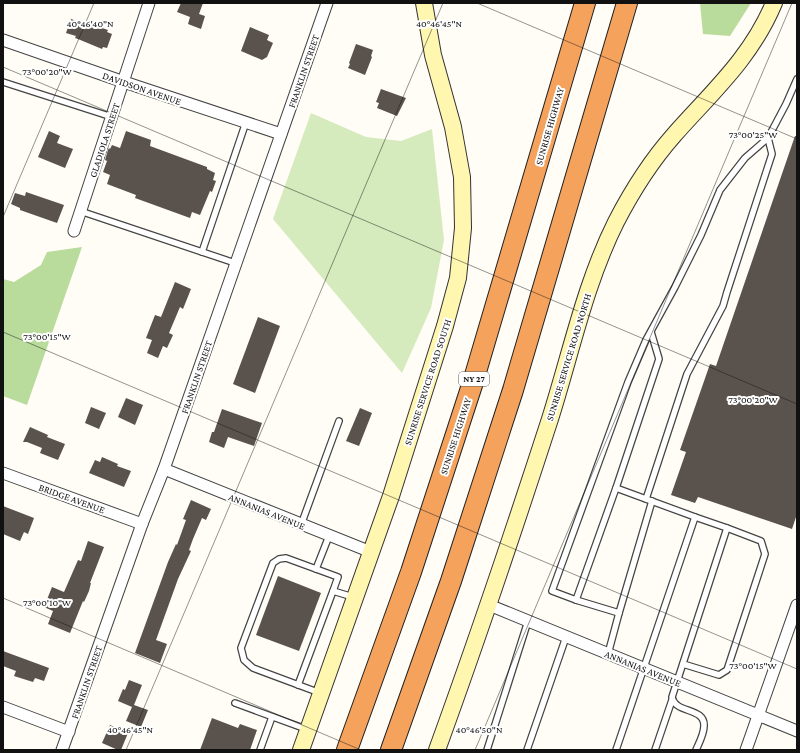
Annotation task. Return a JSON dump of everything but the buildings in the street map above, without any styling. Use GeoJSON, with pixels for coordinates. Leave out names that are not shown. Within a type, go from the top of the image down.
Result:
{"type":"FeatureCollection","features":[{"type":"Feature","properties":{"kind":"highway","name":"SUNRISE HIGHWAY"},"geometry":{"type":"LineString","coordinates":[[347,750],[411,572],[466,404],[585,3]]}},
{"type":"Feature","properties":{"kind":"highway"},"geometry":{"type":"LineString","coordinates":[[391,750],[451,581],[513,390],[628,3]]}},
{"type":"Feature","properties":{"kind":"main road","name":"SUNRISE SERVICE ROAD SOUTH"},"geometry":{"type":"LineString","coordinates":[[301,750],[371,552],[445,326],[458,278],[464,228],[464,202],[459,157],[453,127],[433,55],[424,3]]}},
{"type":"Feature","properties":{"kind":"main road","name":"SUNRISE SERVICE ROAD NORTH"},"geometry":{"type":"LineString","coordinates":[[437,750],[489,605],[553,407],[588,292],[606,243],[629,198],[657,155],[717,90],[736,66],[762,28],[774,3]]}},
{"type":"Feature","properties":{"kind":"street","name":"GLADIOLA STREET"},"geometry":{"type":"LineString","coordinates":[[74,231],[149,3]]}},
{"type":"Feature","properties":{"kind":"street","name":"FRANKLIN STREET"},"geometry":{"type":"LineString","coordinates":[[62,750],[142,524],[164,469],[327,3]]}},
{"type":"Feature","properties":{"kind":"street","name":"DAVIDSON AVENUE"},"geometry":{"type":"LineString","coordinates":[[3,40],[281,134]]}},
{"type":"Feature","properties":{"kind":"street","name":"ANNANIAS AVENUE"},"geometry":{"type":"LineString","coordinates":[[164,469],[371,552]]}},
{"type":"Feature","properties":{"kind":"street","name":"BRIDGE AVENUE"},"geometry":{"type":"LineString","coordinates":[[3,473],[142,524]]}},
{"type":"Feature","properties":{"kind":"street","name":"ANNANIAS AVENUE"},"geometry":{"type":"LineString","coordinates":[[489,605],[797,731]]}},
{"type":"Feature","properties":{"kind":"street"},"geometry":{"type":"LineString","coordinates":[[746,750],[797,605]]}},
{"type":"Feature","properties":{"kind":"street"},"geometry":{"type":"LineString","coordinates":[[3,707],[69,732]]}},
{"type":"Feature","properties":{"kind":"lane"},"geometry":{"type":"LineString","coordinates":[[619,613],[552,592],[628,382],[651,332],[701,235],[720,190],[745,158],[768,138],[797,79]]}},
{"type":"Feature","properties":{"kind":"lane"},"geometry":{"type":"LineString","coordinates":[[3,82],[112,117]]}},
{"type":"Feature","properties":{"kind":"lane"},"geometry":{"type":"LineString","coordinates":[[202,252],[246,122]]}},
{"type":"Feature","properties":{"kind":"lane"},"geometry":{"type":"LineString","coordinates":[[608,654],[649,500],[687,374],[723,306],[772,154],[768,138]]}},
{"type":"Feature","properties":{"kind":"lane"},"geometry":{"type":"LineString","coordinates":[[80,211],[236,264]]}},
{"type":"Feature","properties":{"kind":"lane"},"geometry":{"type":"LineString","coordinates":[[576,600],[616,488],[659,359],[651,332]]}},
{"type":"Feature","properties":{"kind":"lane"},"geometry":{"type":"LineString","coordinates":[[301,525],[339,420]]}},
{"type":"Feature","properties":{"kind":"lane"},"geometry":{"type":"LineString","coordinates":[[616,488],[727,528],[761,542],[765,554],[727,670],[720,675],[682,664]]}},
{"type":"Feature","properties":{"kind":"lane"},"geometry":{"type":"LineString","coordinates":[[616,750],[695,517]]}},
{"type":"Feature","properties":{"kind":"lane"},"geometry":{"type":"LineString","coordinates":[[655,750],[727,528]]}},
{"type":"Feature","properties":{"kind":"lane"},"geometry":{"type":"LineString","coordinates":[[316,569],[329,536]]}},
{"type":"Feature","properties":{"kind":"lane"},"geometry":{"type":"LineString","coordinates":[[298,685],[338,577],[286,558],[279,559],[272,563],[241,648],[244,660],[253,668],[298,685],[322,693]]}},
{"type":"Feature","properties":{"kind":"lane"},"geometry":{"type":"LineString","coordinates":[[333,591],[355,598]]}},
{"type":"Feature","properties":{"kind":"lane"},"geometry":{"type":"LineString","coordinates":[[487,750],[528,621]]}},
{"type":"Feature","properties":{"kind":"lane"},"geometry":{"type":"LineString","coordinates":[[527,750],[566,637]]}},
{"type":"Feature","properties":{"kind":"lane"},"geometry":{"type":"LineString","coordinates":[[672,700],[678,707],[694,713],[702,717],[704,720],[704,728],[696,750]]}},
{"type":"Feature","properties":{"kind":"lane"},"geometry":{"type":"LineString","coordinates":[[235,703],[308,730]]}},
{"type":"Feature","properties":{"kind":"lane"},"geometry":{"type":"LineString","coordinates":[[260,750],[272,717]]}},
{"type":"Feature","properties":{"kind":"green space"},"geometry":{"type":"Polygon","coordinates":[[[700,3],[751,3],[730,36],[703,34],[700,3]]]}},
{"type":"Feature","properties":{"kind":"green space"},"geometry":{"type":"Polygon","coordinates":[[[311,113],[366,137],[401,141],[432,129],[444,240],[431,308],[402,373],[273,219],[311,113]]]}},
{"type":"Feature","properties":{"kind":"green space"},"geometry":{"type":"Polygon","coordinates":[[[82,247],[27,405],[3,396],[3,279],[14,282],[41,265],[47,252],[82,247]]]}}]}
